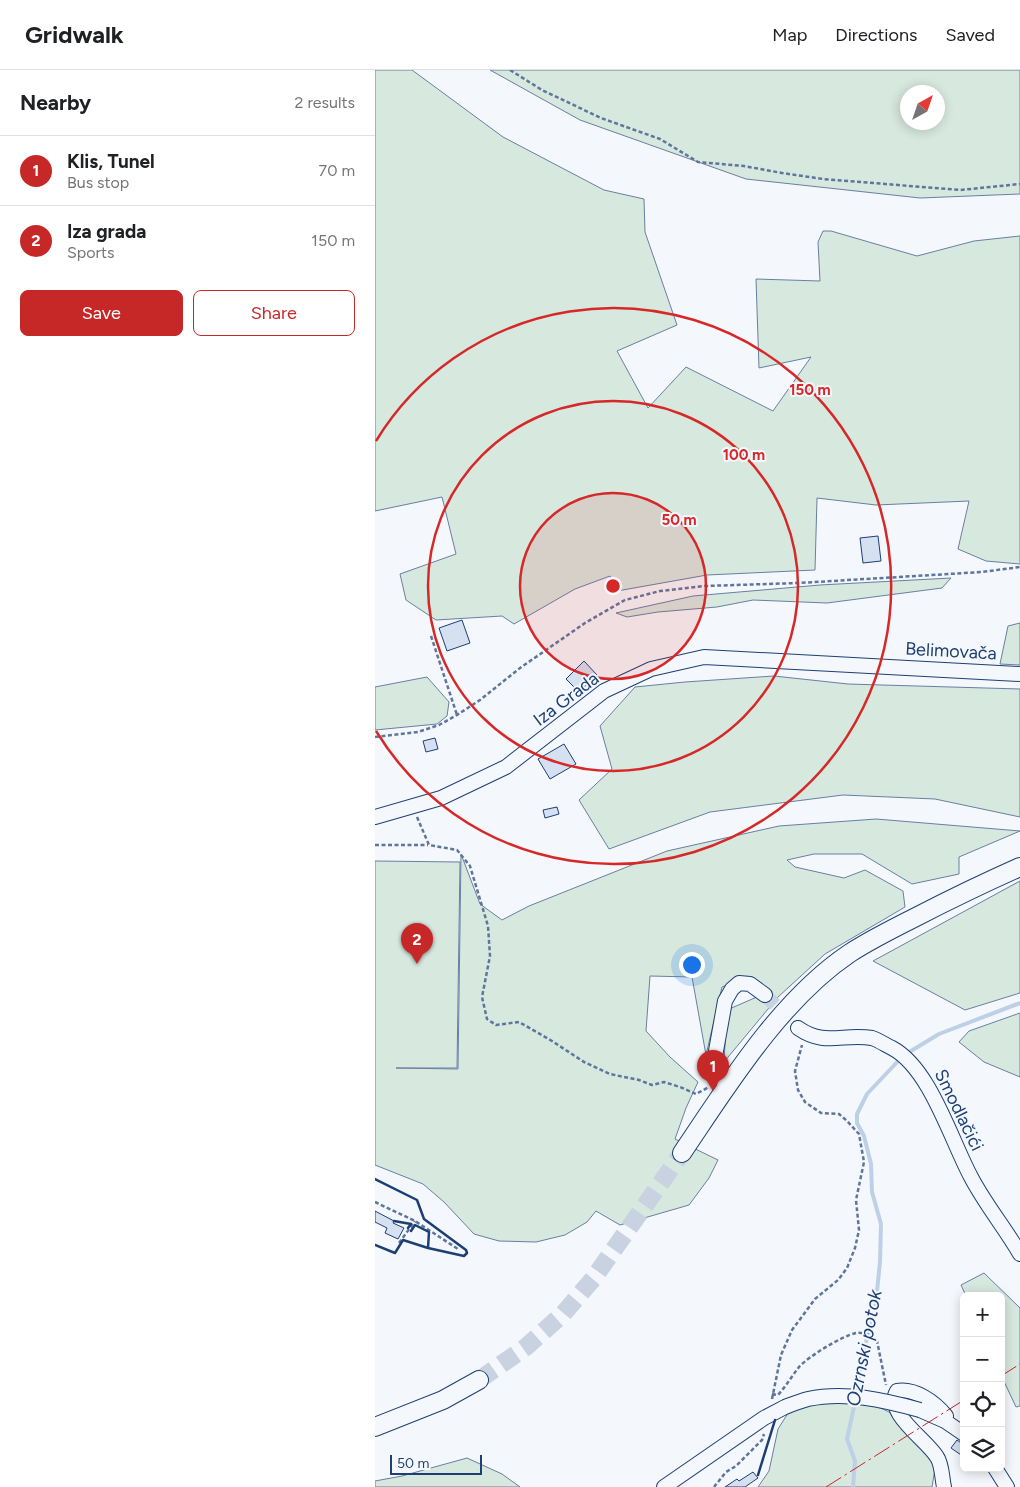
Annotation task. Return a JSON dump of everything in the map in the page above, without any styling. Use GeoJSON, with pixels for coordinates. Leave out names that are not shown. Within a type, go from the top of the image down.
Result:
{"type":"FeatureCollection","features":[{"type":"Feature","properties":{"kind":"main road"},"geometry":{"type":"LineString","coordinates":[[682,1153],[724,1082],[792,1004],[817,980],[850,953],[917,916],[1020,867]]}},
{"type":"Feature","properties":{"kind":"main road"},"geometry":{"type":"LineString","coordinates":[[375,1427],[443,1400],[479,1380]]}},
{"type":"Feature","properties":{"kind":"street","name":"Iza Grada"},"geometry":{"type":"LineString","coordinates":[[375,817],[441,798],[506,768],[604,692],[651,669],[703,657],[881,666]]}},
{"type":"Feature","properties":{"kind":"street","name":"Belimovača"},"geometry":{"type":"LineString","coordinates":[[881,666],[1020,674]]}},
{"type":"Feature","properties":{"kind":"street"},"geometry":{"type":"LineString","coordinates":[[724,1082],[716,1073],[714,1062],[725,1001],[732,989],[739,983],[750,984],[765,995]]}},
{"type":"Feature","properties":{"kind":"street","name":"Smodlačići"},"geometry":{"type":"LineString","coordinates":[[803,1032],[823,1039],[872,1038],[895,1049],[919,1071],[971,1178],[1020,1254]]}},
{"type":"Feature","properties":{"kind":"street"},"geometry":{"type":"LineString","coordinates":[[944,1487],[939,1458],[899,1416],[894,1406],[894,1397],[897,1392],[905,1390],[913,1392],[941,1410],[946,1416],[945,1421]]}},
{"type":"Feature","properties":{"kind":"street"},"geometry":{"type":"LineString","coordinates":[[664,1487],[774,1413],[808,1399],[831,1396],[886,1401],[920,1410],[945,1421],[960,1431]]}},
{"type":"Feature","properties":{"kind":"street"},"geometry":{"type":"LineString","coordinates":[[998,1472],[1007,1487]]}},
{"type":"Feature","properties":{"kind":"path"},"geometry":{"type":"LineString","coordinates":[[510,70],[542,90],[601,118],[659,139],[698,162],[744,166],[823,179],[960,190],[1020,184]]}},
{"type":"Feature","properties":{"kind":"path"},"geometry":{"type":"LineString","coordinates":[[375,738],[418,732],[457,715],[585,623],[625,600],[660,591],[705,586],[799,583],[982,572],[1020,567]]}},
{"type":"Feature","properties":{"kind":"path"},"geometry":{"type":"LineString","coordinates":[[431,636],[457,715]]}},
{"type":"Feature","properties":{"kind":"path"},"geometry":{"type":"LineString","coordinates":[[413,806],[429,845]]}},
{"type":"Feature","properties":{"kind":"path"},"geometry":{"type":"LineString","coordinates":[[375,845],[429,845],[457,850],[469,866],[488,926],[490,956],[482,997],[487,1019],[496,1025],[519,1022],[584,1062],[611,1074],[652,1085],[664,1082],[696,1094],[724,1082]]}},
{"type":"Feature","properties":{"kind":"path"},"geometry":{"type":"LineString","coordinates":[[714,1487],[726,1472],[736,1466],[762,1440],[765,1429],[774,1413],[772,1394],[781,1355],[792,1330],[815,1298],[839,1280],[855,1248],[859,1230],[856,1200],[864,1162],[859,1134],[839,1114],[821,1113],[805,1102],[798,1090],[795,1071],[803,1041],[803,1032]]}},
{"type":"Feature","properties":{"kind":"path"},"geometry":{"type":"LineString","coordinates":[[375,1202],[415,1221],[458,1249]]}},
{"type":"Feature","properties":{"kind":"path"},"geometry":{"type":"LineString","coordinates":[[399,1243],[415,1221]]}},
{"type":"Feature","properties":{"kind":"path"},"geometry":{"type":"LineString","coordinates":[[772,1394],[778,1395],[799,1367],[815,1353],[854,1333],[862,1333],[873,1337],[877,1341],[887,1392],[894,1397]]}},
{"type":"Feature","properties":{"kind":"shaded area"},"geometry":{"type":"Polygon","coordinates":[[[375,70],[412,70],[503,137],[604,190],[644,199],[645,232],[677,325],[617,351],[648,408],[686,367],[773,411],[811,357],[759,368],[756,279],[820,281],[818,242],[823,231],[831,231],[917,256],[974,241],[1020,236],[1020,564],[986,561],[958,549],[969,501],[876,505],[817,498],[815,570],[707,575],[617,591],[610,576],[575,589],[514,624],[502,616],[436,620],[406,600],[400,574],[456,554],[442,497],[375,511],[375,70]]]}},
{"type":"Feature","properties":{"kind":"shaded area"},"geometry":{"type":"Polygon","coordinates":[[[490,70],[1020,70],[1020,194],[920,198],[746,179],[580,120],[490,70]]]}},
{"type":"Feature","properties":{"kind":"shaded area"},"geometry":{"type":"Polygon","coordinates":[[[951,578],[942,588],[827,603],[753,600],[717,607],[658,612],[627,617],[616,613],[693,596],[820,585],[951,578]]]}},
{"type":"Feature","properties":{"kind":"shaded area"},"geometry":{"type":"Polygon","coordinates":[[[1020,623],[1020,665],[1000,664],[1008,626],[1020,623]]]}},
{"type":"Feature","properties":{"kind":"shaded area"},"geometry":{"type":"Polygon","coordinates":[[[774,676],[848,684],[1020,689],[1020,817],[935,799],[843,795],[710,812],[609,849],[579,800],[612,769],[600,726],[635,687],[774,676]]]}},
{"type":"Feature","properties":{"kind":"shaded area"},"geometry":{"type":"Polygon","coordinates":[[[427,677],[449,702],[447,716],[437,724],[375,730],[375,687],[427,677]]]}},
{"type":"Feature","properties":{"kind":"shaded area"},"geometry":{"type":"Polygon","coordinates":[[[876,819],[1020,831],[959,857],[959,874],[912,884],[862,854],[814,854],[787,860],[795,867],[844,878],[865,870],[903,891],[905,907],[825,954],[778,997],[724,1062],[727,1010],[766,993],[738,981],[722,987],[706,1055],[692,977],[650,976],[646,1031],[670,1057],[698,1082],[675,1139],[718,1160],[709,1178],[689,1205],[620,1225],[596,1211],[587,1222],[565,1235],[536,1242],[499,1241],[474,1234],[444,1202],[423,1184],[375,1165],[375,861],[460,862],[457,1068],[396,1068],[458,1069],[461,854],[480,904],[502,920],[529,906],[667,851],[779,826],[876,819]]]}},
{"type":"Feature","properties":{"kind":"shaded area"},"geometry":{"type":"Polygon","coordinates":[[[1020,881],[1020,993],[965,1010],[873,961],[1020,881]]]}},
{"type":"Feature","properties":{"kind":"shaded area"},"geometry":{"type":"Polygon","coordinates":[[[1020,1013],[1020,1077],[984,1062],[959,1042],[969,1031],[1020,1013]]]}},
{"type":"Feature","properties":{"kind":"shaded area"},"geometry":{"type":"Polygon","coordinates":[[[984,1273],[1004,1292],[964,1292],[961,1285],[984,1273]]]}},
{"type":"Feature","properties":{"kind":"shaded area"},"geometry":{"type":"Polygon","coordinates":[[[1005,1293],[1020,1308],[1020,1406],[1016,1407],[1005,1384],[1005,1293]]]}},
{"type":"Feature","properties":{"kind":"shaded area"},"geometry":{"type":"Polygon","coordinates":[[[826,1402],[868,1405],[885,1410],[896,1417],[907,1428],[904,1432],[927,1450],[935,1469],[932,1487],[758,1487],[769,1471],[778,1429],[790,1410],[826,1402]]]}},
{"type":"Feature","properties":{"kind":"shaded area"},"geometry":{"type":"Polygon","coordinates":[[[467,1458],[502,1474],[520,1487],[375,1487],[375,1481],[402,1476],[467,1458]]]}},
{"type":"Feature","properties":{"kind":"building"},"geometry":{"type":"Polygon","coordinates":[[[878,536],[881,561],[863,563],[860,538],[878,536]]]}},
{"type":"Feature","properties":{"kind":"building"},"geometry":{"type":"Polygon","coordinates":[[[462,620],[470,643],[447,651],[439,628],[462,620]]]}},
{"type":"Feature","properties":{"kind":"building"},"geometry":{"type":"Polygon","coordinates":[[[584,661],[597,675],[579,692],[566,679],[584,661]]]}},
{"type":"Feature","properties":{"kind":"building"},"geometry":{"type":"Polygon","coordinates":[[[435,738],[438,749],[426,752],[423,741],[435,738]]]}},
{"type":"Feature","properties":{"kind":"building"},"geometry":{"type":"Polygon","coordinates":[[[564,744],[576,764],[550,779],[538,759],[564,744]]]}},
{"type":"Feature","properties":{"kind":"building"},"geometry":{"type":"Polygon","coordinates":[[[557,807],[559,814],[545,818],[543,810],[557,807]]]}},
{"type":"Feature","properties":{"kind":"building"},"geometry":{"type":"Polygon","coordinates":[[[375,1211],[404,1228],[398,1239],[385,1233],[387,1228],[375,1222],[375,1211]]]}},
{"type":"Feature","properties":{"kind":"building"},"geometry":{"type":"Polygon","coordinates":[[[957,1440],[960,1442],[960,1454],[951,1448],[957,1440]]]}},
{"type":"Feature","properties":{"kind":"building"},"geometry":{"type":"Polygon","coordinates":[[[753,1472],[758,1478],[745,1487],[725,1487],[737,1479],[739,1481],[753,1472]]]}},
{"type":"Feature","properties":{"kind":"waterway","name":"Ozrnski potok"},"geometry":{"type":"LineString","coordinates":[[906,1054],[939,1034],[1020,1003]]}},
{"type":"Feature","properties":{"kind":"waterway","name":"Ozrnski potok"},"geometry":{"type":"LineString","coordinates":[[853,1487],[855,1461],[847,1439],[862,1356],[875,1311],[880,1262],[881,1224],[872,1192],[871,1164],[864,1136],[857,1123],[857,1114],[867,1094],[901,1058]]}},
{"type":"Feature","properties":{"kind":"tunnel"},"geometry":{"type":"LineString","coordinates":[[765,995],[798,1028]]}},
{"type":"Feature","properties":{"kind":"tunnel"},"geometry":{"type":"LineString","coordinates":[[479,1380],[526,1347],[563,1314],[593,1279],[682,1153]]}},
{"type":"Feature","properties":{"kind":"wall"},"geometry":{"type":"LineString","coordinates":[[375,1179],[417,1200],[424,1219],[466,1250],[467,1253],[464,1256],[403,1240],[395,1253],[375,1245]]}},
{"type":"Feature","properties":{"kind":"wall"},"geometry":{"type":"LineString","coordinates":[[394,1221],[411,1224],[408,1228]]}},
{"type":"Feature","properties":{"kind":"wall"},"geometry":{"type":"LineString","coordinates":[[411,1231],[415,1225],[429,1232],[428,1248]]}},
{"type":"Feature","properties":{"kind":"wall"},"geometry":{"type":"LineString","coordinates":[[758,1475],[775,1420]]}},
{"type":"Feature","properties":{"kind":"power"},"geometry":{"type":"LineString","coordinates":[[1005,1373],[1020,1364]]}},
{"type":"Feature","properties":{"kind":"power"},"geometry":{"type":"LineString","coordinates":[[826,1487],[960,1403]]}},
{"type":"Feature","properties":{"kind":"place","name":"Iza grada"},"geometry":{"type":"Point","coordinates":[417,964]}},
{"type":"Feature","properties":{"kind":"place","name":"Klis, Tunel"},"geometry":{"type":"Point","coordinates":[713,1091]}}]}
